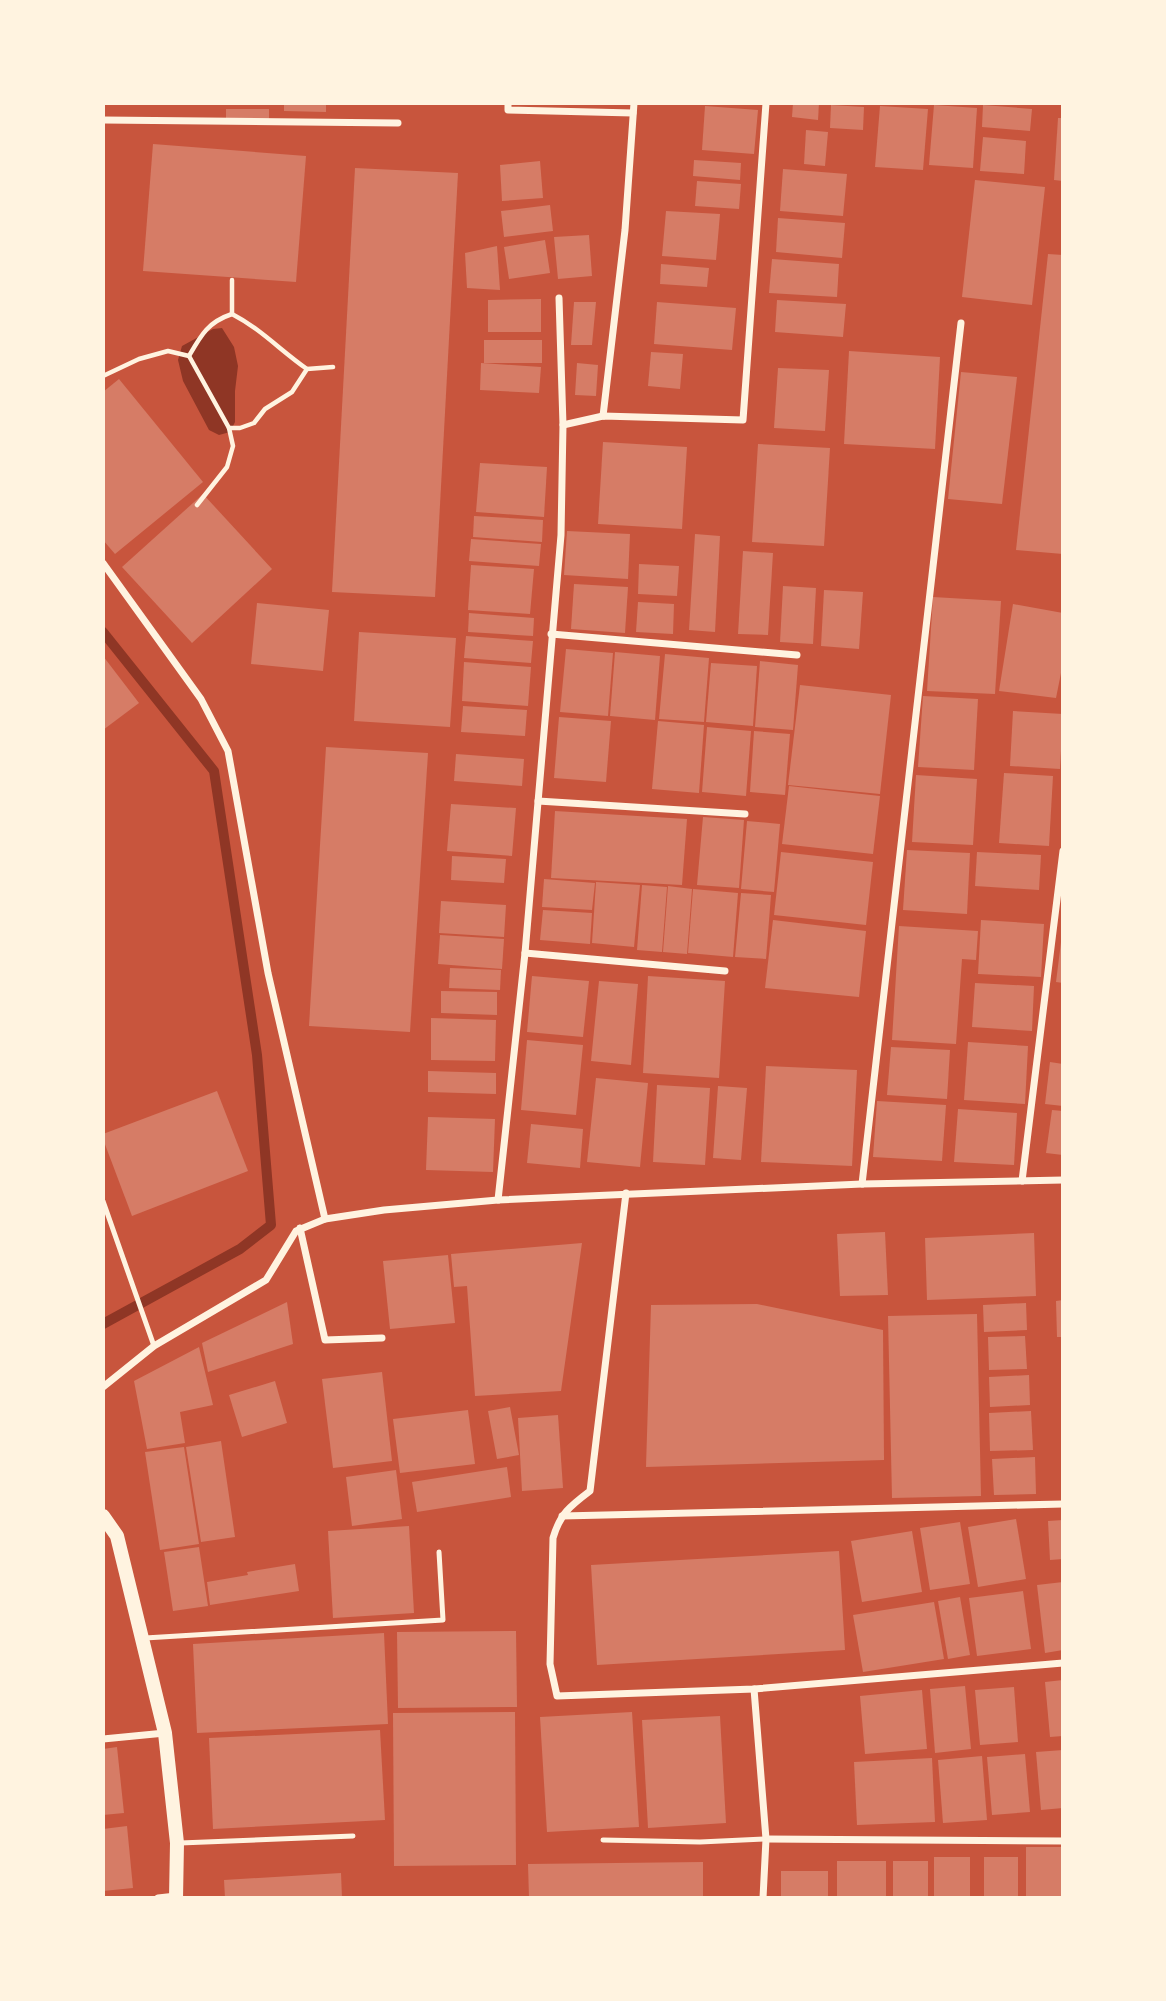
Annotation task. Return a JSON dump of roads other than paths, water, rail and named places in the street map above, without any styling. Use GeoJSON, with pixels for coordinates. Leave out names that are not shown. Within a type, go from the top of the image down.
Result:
{"type":"FeatureCollection","features":[{"type":"Feature","properties":{"kind":"main road"},"geometry":{"type":"LineString","coordinates":[[103,1516],[142,1638],[165,1733],[177,1843],[176,1897]]}},
{"type":"Feature","properties":{"kind":"street"},"geometry":{"type":"LineString","coordinates":[[508,103],[508,110],[633,113]]}},
{"type":"Feature","properties":{"kind":"street"},"geometry":{"type":"LineString","coordinates":[[603,416],[625,230],[634,103]]}},
{"type":"Feature","properties":{"kind":"street"},"geometry":{"type":"LineString","coordinates":[[563,425],[603,416],[743,420],[766,103]]}},
{"type":"Feature","properties":{"kind":"street"},"geometry":{"type":"LineString","coordinates":[[103,120],[398,123]]}},
{"type":"Feature","properties":{"kind":"street"},"geometry":{"type":"LineString","coordinates":[[498,1200],[525,953],[561,535],[563,425],[559,298]]}},
{"type":"Feature","properties":{"kind":"street"},"geometry":{"type":"LineString","coordinates":[[862,1184],[961,323]]}},
{"type":"Feature","properties":{"kind":"street"},"geometry":{"type":"LineString","coordinates":[[103,563],[201,699],[228,751],[268,973],[325,1219]]}},
{"type":"Feature","properties":{"kind":"street"},"geometry":{"type":"LineString","coordinates":[[551,634],[797,655]]}},
{"type":"Feature","properties":{"kind":"street"},"geometry":{"type":"LineString","coordinates":[[538,801],[745,814]]}},
{"type":"Feature","properties":{"kind":"street"},"geometry":{"type":"LineString","coordinates":[[1022,1181],[1063,851]]}},
{"type":"Feature","properties":{"kind":"street"},"geometry":{"type":"LineString","coordinates":[[525,953],[725,971]]}},
{"type":"Feature","properties":{"kind":"street"},"geometry":{"type":"LineString","coordinates":[[103,1387],[154,1346],[266,1280],[298,1230],[325,1219],[384,1210],[498,1200],[862,1184],[1063,1180]]}},
{"type":"Feature","properties":{"kind":"street"},"geometry":{"type":"LineString","coordinates":[[626,1194],[590,1491],[568,1507],[557,1523],[552,1538],[550,1664],[557,1696],[754,1689],[1063,1663]]}},
{"type":"Feature","properties":{"kind":"street"},"geometry":{"type":"LineString","coordinates":[[298,1230],[325,1340],[382,1338]]}},
{"type":"Feature","properties":{"kind":"street"},"geometry":{"type":"LineString","coordinates":[[562,1516],[1063,1504]]}},
{"type":"Feature","properties":{"kind":"street"},"geometry":{"type":"LineString","coordinates":[[754,1689],[766,1839],[763,1898]]}},
{"type":"Feature","properties":{"kind":"street"},"geometry":{"type":"LineString","coordinates":[[103,1739],[165,1733]]}},
{"type":"Feature","properties":{"kind":"street"},"geometry":{"type":"LineString","coordinates":[[766,1839],[1063,1841]]}},
{"type":"Feature","properties":{"kind":"street"},"geometry":{"type":"LineString","coordinates":[[158,1898],[176,1897]]}},
{"type":"Feature","properties":{"kind":"lane"},"geometry":{"type":"LineString","coordinates":[[103,1201],[154,1346]]}},
{"type":"Feature","properties":{"kind":"lane"},"geometry":{"type":"LineString","coordinates":[[142,1638],[443,1620],[439,1552]]}},
{"type":"Feature","properties":{"kind":"lane"},"geometry":{"type":"LineString","coordinates":[[177,1843],[353,1836]]}},
{"type":"Feature","properties":{"kind":"lane"},"geometry":{"type":"LineString","coordinates":[[603,1840],[700,1842],[766,1839]]}},
{"type":"Feature","properties":{"kind":"waterway"},"geometry":{"type":"LineString","coordinates":[[103,632],[214,771],[257,1055],[271,1225],[240,1249],[103,1324]]}}]}
